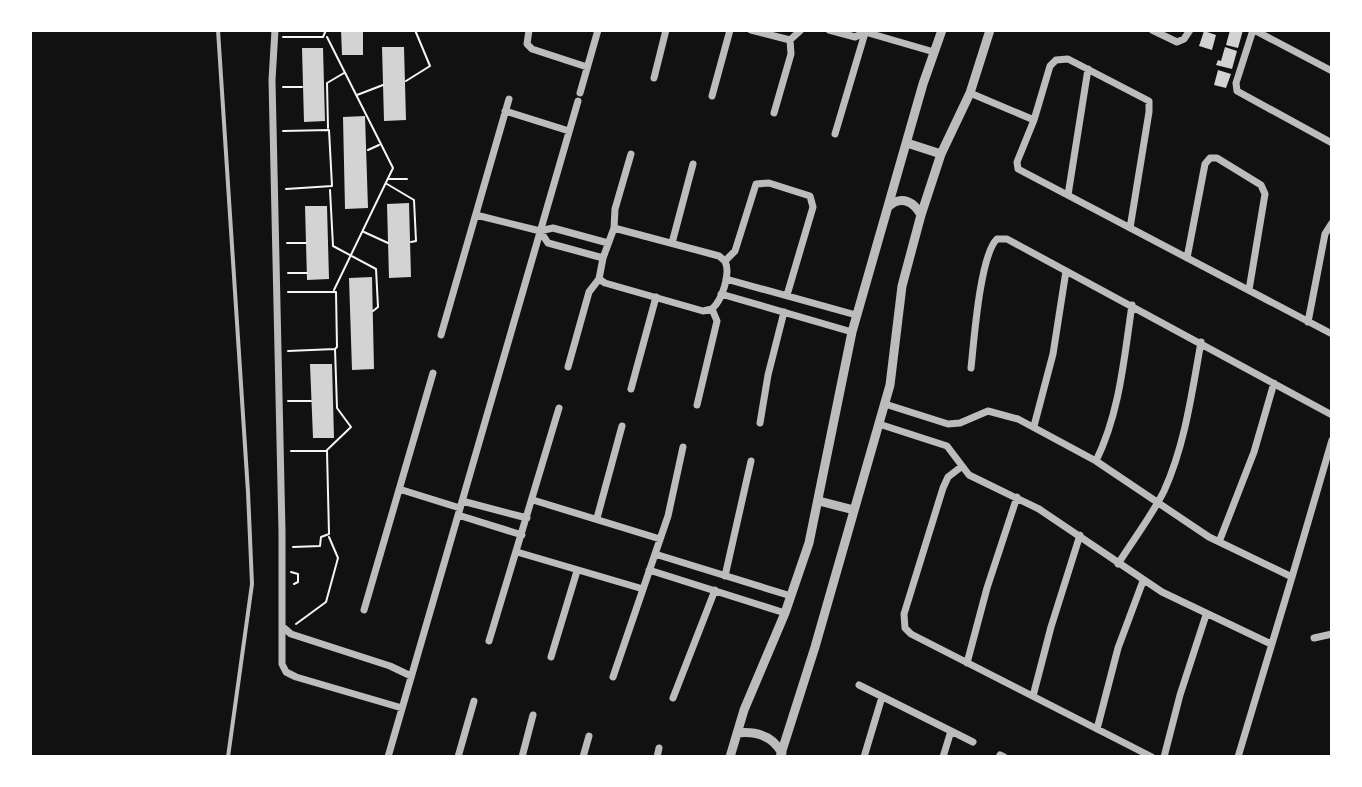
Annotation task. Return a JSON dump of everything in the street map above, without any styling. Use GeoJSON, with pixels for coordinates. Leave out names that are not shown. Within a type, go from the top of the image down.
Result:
{"type":"FeatureCollection","features":[{"type":"Feature","properties":{"kind":"street"},"geometry":{"type":"LineString","coordinates":[[275,30],[272,80],[288,626],[282,664],[288,673],[402,708]]}},
{"type":"Feature","properties":{"kind":"street"},"geometry":{"type":"LineString","coordinates":[[529,30],[527,44],[532,49],[587,67]]}},
{"type":"Feature","properties":{"kind":"street"},"geometry":{"type":"LineString","coordinates":[[388,757],[598,30]]}},
{"type":"Feature","properties":{"kind":"street"},"geometry":{"type":"LineString","coordinates":[[654,78],[666,30]]}},
{"type":"Feature","properties":{"kind":"street"},"geometry":{"type":"LineString","coordinates":[[712,96],[730,30]]}},
{"type":"Feature","properties":{"kind":"street"},"geometry":{"type":"LineString","coordinates":[[751,30],[790,40]]}},
{"type":"Feature","properties":{"kind":"street"},"geometry":{"type":"LineString","coordinates":[[790,40],[801,30]]}},
{"type":"Feature","properties":{"kind":"street"},"geometry":{"type":"LineString","coordinates":[[829,30],[855,37],[865,31],[934,52]]}},
{"type":"Feature","properties":{"kind":"street"},"geometry":{"type":"LineString","coordinates":[[730,757],[809,543],[856,315],[942,30]]}},
{"type":"Feature","properties":{"kind":"street"},"geometry":{"type":"LineString","coordinates":[[781,755],[885,404],[894,366],[902,286],[921,215],[941,154],[970,93],[990,30]]}},
{"type":"Feature","properties":{"kind":"street"},"geometry":{"type":"LineString","coordinates":[[1152,30],[1177,42],[1184,39],[1190,30]]}},
{"type":"Feature","properties":{"kind":"street"},"geometry":{"type":"LineString","coordinates":[[1332,71],[1254,30],[1236,83],[1237,91],[1332,143]]}},
{"type":"Feature","properties":{"kind":"street"},"geometry":{"type":"LineString","coordinates":[[835,134],[865,31]]}},
{"type":"Feature","properties":{"kind":"street"},"geometry":{"type":"LineString","coordinates":[[774,113],[791,54],[790,40]]}},
{"type":"Feature","properties":{"kind":"street"},"geometry":{"type":"LineString","coordinates":[[1130,228],[1149,101],[1068,59],[1056,60],[1050,66],[1034,120],[1017,162],[1018,169],[1308,322],[1332,334]]}},
{"type":"Feature","properties":{"kind":"street"},"geometry":{"type":"LineString","coordinates":[[1068,195],[1088,69]]}},
{"type":"Feature","properties":{"kind":"street"},"geometry":{"type":"LineString","coordinates":[[970,93],[1034,120]]}},
{"type":"Feature","properties":{"kind":"street"},"geometry":{"type":"LineString","coordinates":[[441,335],[509,99]]}},
{"type":"Feature","properties":{"kind":"street"},"geometry":{"type":"LineString","coordinates":[[505,111],[569,131]]}},
{"type":"Feature","properties":{"kind":"street"},"geometry":{"type":"LineString","coordinates":[[907,143],[941,154]]}},
{"type":"Feature","properties":{"kind":"street"},"geometry":{"type":"LineString","coordinates":[[568,367],[589,292],[599,279],[631,154]]}},
{"type":"Feature","properties":{"kind":"street"},"geometry":{"type":"LineString","coordinates":[[1187,258],[1205,164],[1210,158],[1217,158],[1261,185],[1265,194],[1249,290]]}},
{"type":"Feature","properties":{"kind":"street"},"geometry":{"type":"LineString","coordinates":[[672,243],[693,164]]}},
{"type":"Feature","properties":{"kind":"street"},"geometry":{"type":"LineString","coordinates":[[725,261],[735,251],[756,184],[769,183],[810,196],[813,201],[787,295]]}},
{"type":"Feature","properties":{"kind":"street"},"geometry":{"type":"LineString","coordinates":[[888,206],[896,201],[906,201],[913,204],[921,215]]}},
{"type":"Feature","properties":{"kind":"street"},"geometry":{"type":"LineString","coordinates":[[476,215],[540,231],[553,228],[608,243]]}},
{"type":"Feature","properties":{"kind":"street"},"geometry":{"type":"LineString","coordinates":[[1308,322],[1325,234],[1332,223]]}},
{"type":"Feature","properties":{"kind":"street"},"geometry":{"type":"LineString","coordinates":[[599,279],[703,311],[718,304],[726,279],[728,267],[719,256],[614,228]]}},
{"type":"Feature","properties":{"kind":"street"},"geometry":{"type":"LineString","coordinates":[[540,231],[548,243],[603,258]]}},
{"type":"Feature","properties":{"kind":"street"},"geometry":{"type":"LineString","coordinates":[[971,368],[982,282],[993,243],[997,239],[1007,239],[1332,415]]}},
{"type":"Feature","properties":{"kind":"street"},"geometry":{"type":"LineString","coordinates":[[1034,426],[1048,374],[1066,271]]}},
{"type":"Feature","properties":{"kind":"street"},"geometry":{"type":"LineString","coordinates":[[726,279],[856,315]]}},
{"type":"Feature","properties":{"kind":"street"},"geometry":{"type":"LineString","coordinates":[[721,294],[852,332]]}},
{"type":"Feature","properties":{"kind":"street"},"geometry":{"type":"LineString","coordinates":[[631,389],[656,297]]}},
{"type":"Feature","properties":{"kind":"street"},"geometry":{"type":"LineString","coordinates":[[1096,461],[1115,411],[1132,305]]}},
{"type":"Feature","properties":{"kind":"street"},"geometry":{"type":"LineString","coordinates":[[697,405],[717,321],[712,309]]}},
{"type":"Feature","properties":{"kind":"street"},"geometry":{"type":"LineString","coordinates":[[760,423],[784,312]]}},
{"type":"Feature","properties":{"kind":"street"},"geometry":{"type":"LineString","coordinates":[[1118,564],[1157,504],[1178,450],[1201,342]]}},
{"type":"Feature","properties":{"kind":"street"},"geometry":{"type":"LineString","coordinates":[[364,610],[433,373]]}},
{"type":"Feature","properties":{"kind":"street"},"geometry":{"type":"LineString","coordinates":[[1219,542],[1254,452],[1274,383]]}},
{"type":"Feature","properties":{"kind":"street"},"geometry":{"type":"LineString","coordinates":[[885,404],[948,424],[960,423],[988,411],[1034,426],[1096,461],[1219,542],[1292,577]]}},
{"type":"Feature","properties":{"kind":"street"},"geometry":{"type":"LineString","coordinates":[[489,641],[559,408]]}},
{"type":"Feature","properties":{"kind":"street"},"geometry":{"type":"LineString","coordinates":[[879,424],[942,443],[953,452],[961,467],[975,478],[1017,497],[1080,535],[1143,581],[1206,615],[1271,644]]}},
{"type":"Feature","properties":{"kind":"street"},"geometry":{"type":"LineString","coordinates":[[597,518],[622,426]]}},
{"type":"Feature","properties":{"kind":"street"},"geometry":{"type":"LineString","coordinates":[[1238,757],[1332,440]]}},
{"type":"Feature","properties":{"kind":"street"},"geometry":{"type":"LineString","coordinates":[[613,677],[668,516],[683,447]]}},
{"type":"Feature","properties":{"kind":"street"},"geometry":{"type":"LineString","coordinates":[[725,576],[751,461]]}},
{"type":"Feature","properties":{"kind":"street"},"geometry":{"type":"LineString","coordinates":[[961,467],[948,477],[943,488],[904,614],[905,628],[911,634],[1152,757]]}},
{"type":"Feature","properties":{"kind":"street"},"geometry":{"type":"LineString","coordinates":[[399,489],[460,508],[522,535]]}},
{"type":"Feature","properties":{"kind":"street"},"geometry":{"type":"LineString","coordinates":[[967,663],[1017,497]]}},
{"type":"Feature","properties":{"kind":"street"},"geometry":{"type":"LineString","coordinates":[[533,500],[660,539]]}},
{"type":"Feature","properties":{"kind":"street"},"geometry":{"type":"LineString","coordinates":[[819,501],[854,510]]}},
{"type":"Feature","properties":{"kind":"street"},"geometry":{"type":"LineString","coordinates":[[460,508],[527,518]]}},
{"type":"Feature","properties":{"kind":"street"},"geometry":{"type":"LineString","coordinates":[[1033,696],[1054,615],[1080,535]]}},
{"type":"Feature","properties":{"kind":"street"},"geometry":{"type":"LineString","coordinates":[[517,552],[643,589]]}},
{"type":"Feature","properties":{"kind":"street"},"geometry":{"type":"LineString","coordinates":[[655,554],[791,596]]}},
{"type":"Feature","properties":{"kind":"street"},"geometry":{"type":"LineString","coordinates":[[649,570],[785,613]]}},
{"type":"Feature","properties":{"kind":"street"},"geometry":{"type":"LineString","coordinates":[[551,657],[577,571]]}},
{"type":"Feature","properties":{"kind":"street"},"geometry":{"type":"LineString","coordinates":[[1097,729],[1118,648],[1143,581]]}},
{"type":"Feature","properties":{"kind":"street"},"geometry":{"type":"LineString","coordinates":[[673,698],[715,590]]}},
{"type":"Feature","properties":{"kind":"street"},"geometry":{"type":"LineString","coordinates":[[1164,757],[1206,615]]}},
{"type":"Feature","properties":{"kind":"street"},"geometry":{"type":"LineString","coordinates":[[288,626],[291,634],[411,676]]}},
{"type":"Feature","properties":{"kind":"street"},"geometry":{"type":"LineString","coordinates":[[1314,638],[1332,634]]}},
{"type":"Feature","properties":{"kind":"street"},"geometry":{"type":"LineString","coordinates":[[859,685],[973,742]]}},
{"type":"Feature","properties":{"kind":"street"},"geometry":{"type":"LineString","coordinates":[[864,757],[882,697]]}},
{"type":"Feature","properties":{"kind":"street"},"geometry":{"type":"LineString","coordinates":[[458,757],[474,701]]}},
{"type":"Feature","properties":{"kind":"street"},"geometry":{"type":"LineString","coordinates":[[522,757],[533,715]]}},
{"type":"Feature","properties":{"kind":"street"},"geometry":{"type":"LineString","coordinates":[[943,757],[951,731]]}},
{"type":"Feature","properties":{"kind":"street"},"geometry":{"type":"LineString","coordinates":[[737,733],[767,737],[774,742],[781,755]]}},
{"type":"Feature","properties":{"kind":"street"},"geometry":{"type":"LineString","coordinates":[[583,757],[589,736]]}},
{"type":"Feature","properties":{"kind":"lane"},"geometry":{"type":"LineString","coordinates":[[218,30],[252,584],[228,757]]}},
{"type":"Feature","properties":{"kind":"path"},"geometry":{"type":"LineString","coordinates":[[288,450],[327,451],[352,425],[337,408],[334,291],[393,168],[344,73],[326,30]]}},
{"type":"Feature","properties":{"kind":"path"},"geometry":{"type":"LineString","coordinates":[[406,81],[430,66],[415,30]]}},
{"type":"Feature","properties":{"kind":"path"},"geometry":{"type":"LineString","coordinates":[[281,39],[326,35]]}},
{"type":"Feature","properties":{"kind":"path"},"geometry":{"type":"LineString","coordinates":[[344,73],[327,83],[332,243],[376,269],[378,307],[373,311]]}},
{"type":"Feature","properties":{"kind":"path"},"geometry":{"type":"LineString","coordinates":[[278,82],[278,87],[302,87]]}},
{"type":"Feature","properties":{"kind":"path"},"geometry":{"type":"LineString","coordinates":[[356,96],[383,85]]}},
{"type":"Feature","properties":{"kind":"path"},"geometry":{"type":"LineString","coordinates":[[279,130],[327,129]]}},
{"type":"Feature","properties":{"kind":"path"},"geometry":{"type":"LineString","coordinates":[[325,144],[330,143]]}},
{"type":"Feature","properties":{"kind":"path"},"geometry":{"type":"LineString","coordinates":[[368,150],[380,144]]}},
{"type":"Feature","properties":{"kind":"path"},"geometry":{"type":"LineString","coordinates":[[387,182],[407,179]]}},
{"type":"Feature","properties":{"kind":"path"},"geometry":{"type":"LineString","coordinates":[[387,182],[414,200],[416,241],[411,242]]}},
{"type":"Feature","properties":{"kind":"path"},"geometry":{"type":"LineString","coordinates":[[281,192],[283,189],[330,188]]}},
{"type":"Feature","properties":{"kind":"path"},"geometry":{"type":"LineString","coordinates":[[363,231],[388,243]]}},
{"type":"Feature","properties":{"kind":"path"},"geometry":{"type":"LineString","coordinates":[[282,244],[306,243]]}},
{"type":"Feature","properties":{"kind":"path"},"geometry":{"type":"LineString","coordinates":[[283,273],[307,273]]}},
{"type":"Feature","properties":{"kind":"path"},"geometry":{"type":"LineString","coordinates":[[283,291],[334,291]]}},
{"type":"Feature","properties":{"kind":"path"},"geometry":{"type":"LineString","coordinates":[[331,306],[336,306]]}},
{"type":"Feature","properties":{"kind":"path"},"geometry":{"type":"LineString","coordinates":[[285,352],[335,349]]}},
{"type":"Feature","properties":{"kind":"path"},"geometry":{"type":"LineString","coordinates":[[286,401],[311,401]]}},
{"type":"Feature","properties":{"kind":"path"},"geometry":{"type":"LineString","coordinates":[[288,626],[292,627],[326,602],[338,558],[329,535],[327,451]]}},
{"type":"Feature","properties":{"kind":"path"},"geometry":{"type":"LineString","coordinates":[[290,549],[320,546],[321,537],[329,535]]}},
{"type":"Feature","properties":{"kind":"path"},"geometry":{"type":"LineString","coordinates":[[290,571],[298,574],[298,582],[290,585]]}},
{"type":"Feature","properties":{"kind":"building"},"geometry":{"type":"Polygon","coordinates":[[[341,30],[363,30],[363,55],[342,55],[341,30]]]}},
{"type":"Feature","properties":{"kind":"building"},"geometry":{"type":"Polygon","coordinates":[[[1230,30],[1243,30],[1238,48],[1226,45],[1230,30]]]}},
{"type":"Feature","properties":{"kind":"building"},"geometry":{"type":"Polygon","coordinates":[[[1204,31],[1216,35],[1212,50],[1199,46],[1204,31]]]}},
{"type":"Feature","properties":{"kind":"building"},"geometry":{"type":"Polygon","coordinates":[[[382,47],[404,47],[406,120],[384,121],[382,47]]]}},
{"type":"Feature","properties":{"kind":"building"},"geometry":{"type":"Polygon","coordinates":[[[1225,47],[1237,51],[1232,69],[1216,65],[1218,60],[1221,61],[1225,47]]]}},
{"type":"Feature","properties":{"kind":"building"},"geometry":{"type":"Polygon","coordinates":[[[302,48],[323,48],[325,121],[304,122],[302,48]]]}},
{"type":"Feature","properties":{"kind":"building"},"geometry":{"type":"Polygon","coordinates":[[[1218,70],[1231,74],[1226,88],[1214,85],[1218,70]]]}},
{"type":"Feature","properties":{"kind":"building"},"geometry":{"type":"Polygon","coordinates":[[[365,116],[368,208],[345,209],[343,117],[365,116]]]}},
{"type":"Feature","properties":{"kind":"building"},"geometry":{"type":"Polygon","coordinates":[[[409,203],[411,277],[389,278],[387,204],[409,203]]]}},
{"type":"Feature","properties":{"kind":"building"},"geometry":{"type":"Polygon","coordinates":[[[305,206],[327,206],[329,279],[307,280],[305,206]]]}},
{"type":"Feature","properties":{"kind":"building"},"geometry":{"type":"Polygon","coordinates":[[[372,277],[374,369],[352,370],[349,278],[372,277]]]}},
{"type":"Feature","properties":{"kind":"building"},"geometry":{"type":"Polygon","coordinates":[[[310,364],[332,364],[334,438],[313,438],[310,364]]]}}]}
